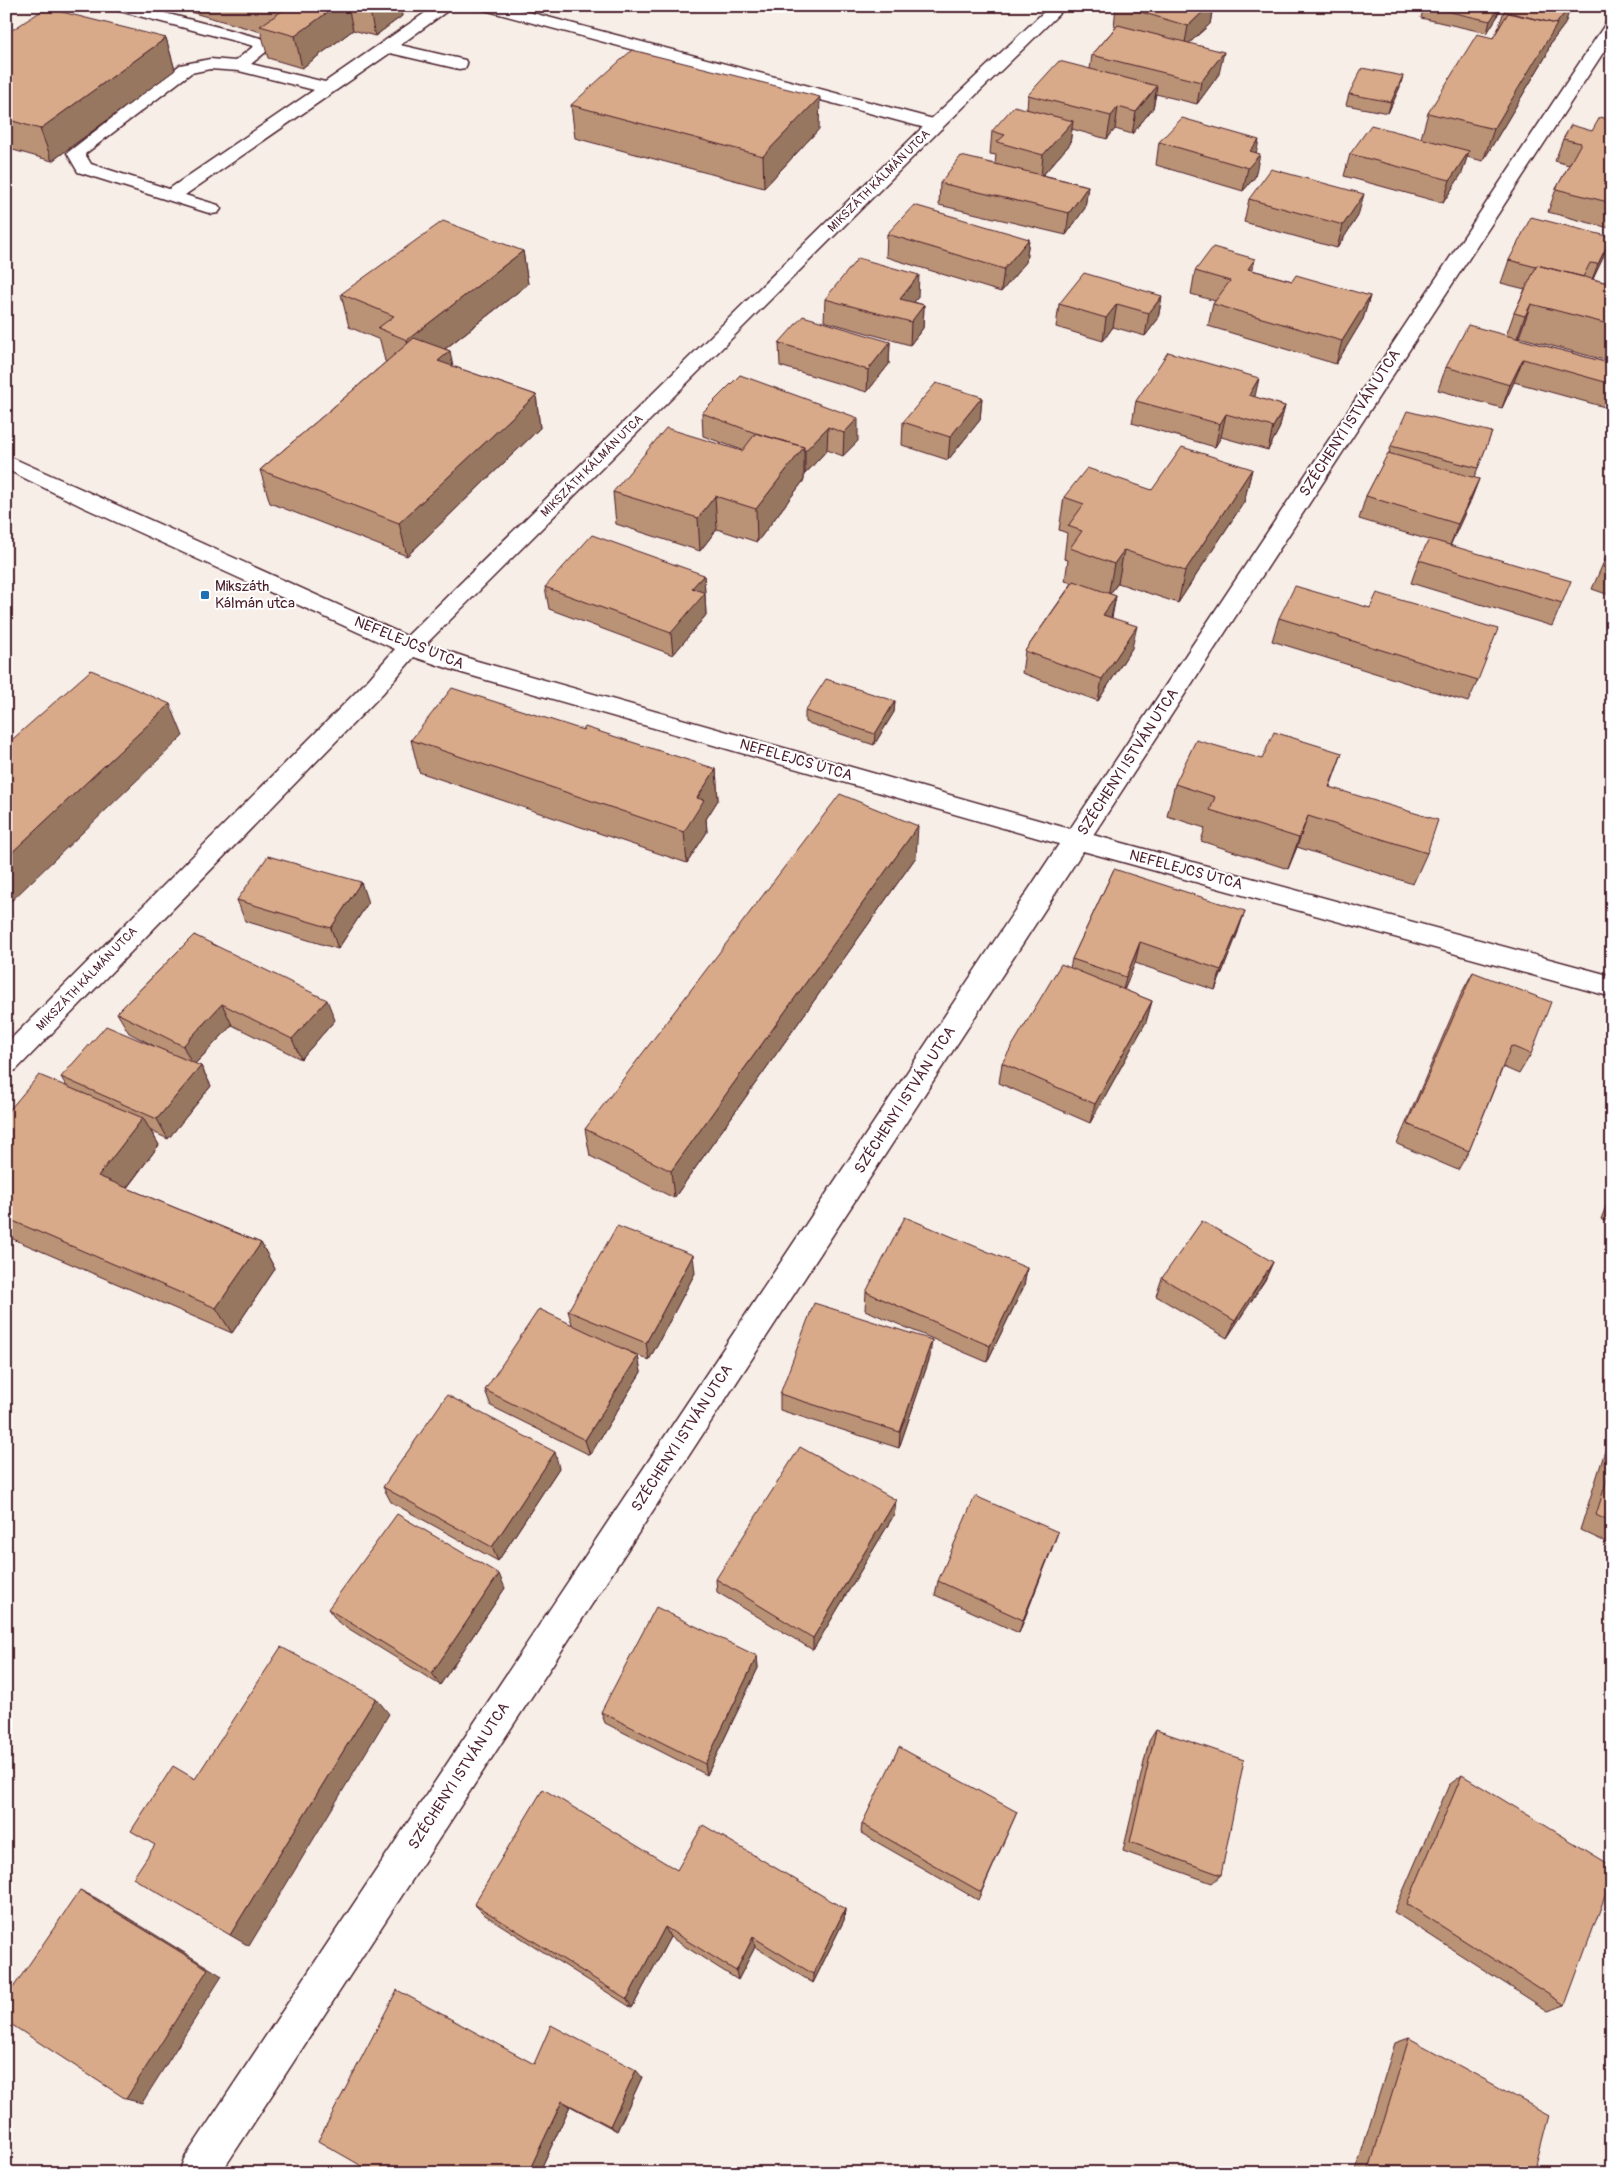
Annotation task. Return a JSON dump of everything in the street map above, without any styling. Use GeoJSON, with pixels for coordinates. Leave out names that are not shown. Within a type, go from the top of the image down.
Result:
{"type":"FeatureCollection","features":[{"type":"Feature","properties":{"kind":"street"},"geometry":{"type":"LineString","coordinates":[[118,6],[266,44],[239,66]]}},
{"type":"Feature","properties":{"kind":"street"},"geometry":{"type":"LineString","coordinates":[[173,195],[446,6]]}},
{"type":"Feature","properties":{"kind":"street"},"geometry":{"type":"LineString","coordinates":[[488,6],[935,125]]}},
{"type":"Feature","properties":{"kind":"street","name":"MIKSZÁTH KÁLMÁN UTCA"},"geometry":{"type":"LineString","coordinates":[[6,1062],[375,687],[410,647],[935,125],[1059,6]]}},
{"type":"Feature","properties":{"kind":"street","name":"SZÉCHENYI ISTVÁN UTCA"},"geometry":{"type":"LineString","coordinates":[[198,2173],[1612,26]]}},
{"type":"Feature","properties":{"kind":"street"},"geometry":{"type":"LineString","coordinates":[[387,47],[459,64]]}},
{"type":"Feature","properties":{"kind":"street"},"geometry":{"type":"LineString","coordinates":[[212,208],[84,168],[76,152],[186,69],[210,64],[239,66],[327,88]]}},
{"type":"Feature","properties":{"kind":"street","name":"NEFELEJCS UTCA"},"geometry":{"type":"LineString","coordinates":[[6,461],[91,502],[410,647],[470,667],[1077,840],[1612,987]]}},
{"type":"Feature","properties":{"kind":"building"},"geometry":{"type":"Polygon","coordinates":[[[276,6],[336,6],[295,36],[260,26],[285,9],[276,6]]]}},
{"type":"Feature","properties":{"kind":"building"},"geometry":{"type":"Polygon","coordinates":[[[1121,6],[1209,6],[1188,26],[1121,6]]]}},
{"type":"Feature","properties":{"kind":"building"},"geometry":{"type":"Polygon","coordinates":[[[1424,6],[1500,6],[1490,21],[1424,6]]]}},
{"type":"Feature","properties":{"kind":"building"},"geometry":{"type":"Polygon","coordinates":[[[1508,6],[1570,6],[1556,24],[1504,11],[1508,6]]]}},
{"type":"Feature","properties":{"kind":"building"},"geometry":{"type":"Polygon","coordinates":[[[46,8],[166,38],[40,129],[6,119],[6,34],[46,8]]]}},
{"type":"Feature","properties":{"kind":"building"},"geometry":{"type":"Polygon","coordinates":[[[1508,13],[1557,24],[1494,129],[1428,113],[1477,34],[1493,38],[1508,13]]]}},
{"type":"Feature","properties":{"kind":"building"},"geometry":{"type":"Polygon","coordinates":[[[1118,25],[1224,52],[1201,82],[1092,55],[1118,25]]]}},
{"type":"Feature","properties":{"kind":"building"},"geometry":{"type":"Polygon","coordinates":[[[632,50],[820,97],[763,156],[571,105],[632,50]]]}},
{"type":"Feature","properties":{"kind":"building"},"geometry":{"type":"Polygon","coordinates":[[[1059,61],[1157,86],[1136,112],[1118,107],[1111,116],[1028,95],[1059,61]]]}},
{"type":"Feature","properties":{"kind":"building"},"geometry":{"type":"Polygon","coordinates":[[[1362,68],[1403,76],[1391,102],[1349,94],[1362,68]]]}},
{"type":"Feature","properties":{"kind":"building"},"geometry":{"type":"Polygon","coordinates":[[[1014,106],[1073,121],[1043,155],[997,142],[1005,135],[992,131],[1014,106]]]}},
{"type":"Feature","properties":{"kind":"building"},"geometry":{"type":"Polygon","coordinates":[[[1600,117],[1612,120],[1612,203],[1556,189],[1581,143],[1563,139],[1571,125],[1592,131],[1600,117]]]}},
{"type":"Feature","properties":{"kind":"building"},"geometry":{"type":"Polygon","coordinates":[[[1182,118],[1259,140],[1250,151],[1260,154],[1248,168],[1159,142],[1182,118]]]}},
{"type":"Feature","properties":{"kind":"building"},"geometry":{"type":"Polygon","coordinates":[[[1371,125],[1469,151],[1450,180],[1350,154],[1371,125]]]}},
{"type":"Feature","properties":{"kind":"building"},"geometry":{"type":"Polygon","coordinates":[[[961,156],[1088,186],[1069,213],[940,183],[961,156]]]}},
{"type":"Feature","properties":{"kind":"building"},"geometry":{"type":"Polygon","coordinates":[[[1271,169],[1364,194],[1343,225],[1249,199],[1271,169]]]}},
{"type":"Feature","properties":{"kind":"building"},"geometry":{"type":"Polygon","coordinates":[[[914,205],[1029,239],[1004,269],[887,234],[914,205]]]}},
{"type":"Feature","properties":{"kind":"building"},"geometry":{"type":"Polygon","coordinates":[[[1531,217],[1611,237],[1598,264],[1590,263],[1583,277],[1509,260],[1531,217]]]}},
{"type":"Feature","properties":{"kind":"building"},"geometry":{"type":"Polygon","coordinates":[[[443,221],[523,251],[407,340],[378,328],[394,316],[341,294],[443,221]]]}},
{"type":"Feature","properties":{"kind":"building"},"geometry":{"type":"Polygon","coordinates":[[[1213,247],[1255,259],[1248,269],[1292,281],[1296,275],[1370,296],[1342,341],[1213,304],[1230,281],[1195,271],[1213,247]]]}},
{"type":"Feature","properties":{"kind":"building"},"geometry":{"type":"Polygon","coordinates":[[[858,258],[919,275],[900,299],[924,305],[911,322],[825,299],[858,258]]]}},
{"type":"Feature","properties":{"kind":"building"},"geometry":{"type":"Polygon","coordinates":[[[1537,265],[1612,284],[1612,325],[1531,304],[1525,316],[1514,313],[1537,265]]]}},
{"type":"Feature","properties":{"kind":"building"},"geometry":{"type":"Polygon","coordinates":[[[1084,273],[1162,296],[1149,313],[1117,304],[1106,318],[1059,304],[1084,273]]]}},
{"type":"Feature","properties":{"kind":"building"},"geometry":{"type":"Polygon","coordinates":[[[803,316],[890,342],[868,370],[779,343],[803,316]]]}},
{"type":"Feature","properties":{"kind":"building"},"geometry":{"type":"Polygon","coordinates":[[[1468,325],[1612,364],[1612,384],[1523,359],[1510,385],[1446,367],[1468,325]]]}},
{"type":"Feature","properties":{"kind":"building"},"geometry":{"type":"Polygon","coordinates":[[[414,338],[450,351],[438,361],[536,395],[399,523],[260,470],[414,338]]]}},
{"type":"Feature","properties":{"kind":"building"},"geometry":{"type":"Polygon","coordinates":[[[1168,352],[1259,378],[1249,395],[1285,406],[1273,427],[1226,414],[1220,424],[1136,401],[1168,352]]]}},
{"type":"Feature","properties":{"kind":"building"},"geometry":{"type":"Polygon","coordinates":[[[740,375],[858,418],[844,433],[828,427],[805,451],[804,447],[758,434],[702,413],[740,375]]]}},
{"type":"Feature","properties":{"kind":"building"},"geometry":{"type":"Polygon","coordinates":[[[936,383],[982,397],[950,437],[903,422],[936,383]]]}},
{"type":"Feature","properties":{"kind":"building"},"geometry":{"type":"Polygon","coordinates":[[[1407,411],[1492,432],[1478,468],[1391,446],[1407,411]]]}},
{"type":"Feature","properties":{"kind":"building"},"geometry":{"type":"Polygon","coordinates":[[[666,428],[742,451],[756,433],[804,447],[756,509],[715,496],[698,518],[613,492],[666,428]]]}},
{"type":"Feature","properties":{"kind":"building"},"geometry":{"type":"Polygon","coordinates":[[[1182,447],[1252,469],[1185,571],[1124,550],[1114,564],[1070,548],[1082,531],[1068,526],[1084,504],[1064,497],[1087,468],[1152,490],[1182,447]]]}},
{"type":"Feature","properties":{"kind":"building"},"geometry":{"type":"Polygon","coordinates":[[[1388,453],[1479,479],[1458,524],[1366,496],[1388,453]]]}},
{"type":"Feature","properties":{"kind":"building"},"geometry":{"type":"Polygon","coordinates":[[[592,535],[704,575],[692,588],[705,593],[671,633],[545,587],[592,535]]]}},
{"type":"Feature","properties":{"kind":"building"},"geometry":{"type":"Polygon","coordinates":[[[1429,539],[1571,581],[1562,603],[1419,560],[1429,539]]]}},
{"type":"Feature","properties":{"kind":"building"},"geometry":{"type":"Polygon","coordinates":[[[1612,546],[1612,570],[1603,567],[1612,546]]]}},
{"type":"Feature","properties":{"kind":"building"},"geometry":{"type":"Polygon","coordinates":[[[1074,581],[1116,596],[1103,615],[1137,626],[1102,679],[1025,651],[1074,581]]]}},
{"type":"Feature","properties":{"kind":"building"},"geometry":{"type":"Polygon","coordinates":[[[1295,586],[1370,608],[1377,593],[1498,629],[1478,680],[1279,618],[1295,586]]]}},
{"type":"Feature","properties":{"kind":"building"},"geometry":{"type":"Polygon","coordinates":[[[91,670],[170,704],[6,858],[6,745],[91,670]]]}},
{"type":"Feature","properties":{"kind":"building"},"geometry":{"type":"Polygon","coordinates":[[[826,679],[895,701],[875,734],[805,711],[826,679]]]}},
{"type":"Feature","properties":{"kind":"building"},"geometry":{"type":"Polygon","coordinates":[[[452,688],[583,730],[585,727],[716,769],[697,798],[704,800],[684,832],[411,740],[452,688]]]}},
{"type":"Feature","properties":{"kind":"building"},"geometry":{"type":"Polygon","coordinates":[[[1274,732],[1342,753],[1329,787],[1438,820],[1427,853],[1308,816],[1299,838],[1210,810],[1215,797],[1175,784],[1196,740],[1262,759],[1274,732]]]}},
{"type":"Feature","properties":{"kind":"building"},"geometry":{"type":"Polygon","coordinates":[[[840,794],[918,826],[671,1171],[585,1129],[840,794]]]}},
{"type":"Feature","properties":{"kind":"building"},"geometry":{"type":"Polygon","coordinates":[[[268,856],[361,882],[331,928],[237,900],[268,856]]]}},
{"type":"Feature","properties":{"kind":"building"},"geometry":{"type":"Polygon","coordinates":[[[1114,869],[1245,911],[1221,970],[1140,942],[1126,977],[1072,959],[1114,869]]]}},
{"type":"Feature","properties":{"kind":"building"},"geometry":{"type":"Polygon","coordinates":[[[194,935],[327,1000],[292,1039],[222,1004],[183,1046],[117,1013],[194,935]]]}},
{"type":"Feature","properties":{"kind":"building"},"geometry":{"type":"Polygon","coordinates":[[[1061,964],[1152,1001],[1095,1104],[1002,1063],[1061,964]]]}},
{"type":"Feature","properties":{"kind":"building"},"geometry":{"type":"Polygon","coordinates":[[[1473,972],[1551,1002],[1531,1054],[1511,1046],[1469,1151],[1407,1124],[1473,972]]]}},
{"type":"Feature","properties":{"kind":"building"},"geometry":{"type":"Polygon","coordinates":[[[106,1026],[201,1066],[157,1119],[61,1077],[106,1026]]]}},
{"type":"Feature","properties":{"kind":"building"},"geometry":{"type":"Polygon","coordinates":[[[39,1075],[143,1118],[98,1176],[261,1243],[216,1308],[6,1218],[6,1114],[39,1075]]]}},
{"type":"Feature","properties":{"kind":"building"},"geometry":{"type":"Polygon","coordinates":[[[905,1217],[1027,1268],[990,1346],[866,1292],[905,1217]]]}},
{"type":"Feature","properties":{"kind":"building"},"geometry":{"type":"Polygon","coordinates":[[[1202,1221],[1273,1262],[1235,1321],[1162,1278],[1202,1221]]]}},
{"type":"Feature","properties":{"kind":"building"},"geometry":{"type":"Polygon","coordinates":[[[617,1226],[693,1255],[646,1343],[568,1311],[617,1226]]]}},
{"type":"Feature","properties":{"kind":"building"},"geometry":{"type":"Polygon","coordinates":[[[814,1303],[932,1340],[900,1432],[780,1394],[814,1303]]]}},
{"type":"Feature","properties":{"kind":"building"},"geometry":{"type":"Polygon","coordinates":[[[539,1309],[638,1356],[585,1440],[485,1390],[539,1309]]]}},
{"type":"Feature","properties":{"kind":"building"},"geometry":{"type":"Polygon","coordinates":[[[447,1395],[555,1452],[492,1547],[383,1487],[447,1395]]]}},
{"type":"Feature","properties":{"kind":"building"},"geometry":{"type":"Polygon","coordinates":[[[800,1447],[896,1500],[813,1638],[716,1579],[800,1447]]]}},
{"type":"Feature","properties":{"kind":"building"},"geometry":{"type":"Polygon","coordinates":[[[1612,1463],[1612,1523],[1596,1515],[1612,1463]]]}},
{"type":"Feature","properties":{"kind":"building"},"geometry":{"type":"Polygon","coordinates":[[[975,1496],[1058,1532],[1023,1620],[938,1581],[975,1496]]]}},
{"type":"Feature","properties":{"kind":"building"},"geometry":{"type":"Polygon","coordinates":[[[397,1514],[499,1574],[432,1673],[328,1609],[397,1514]]]}},
{"type":"Feature","properties":{"kind":"building"},"geometry":{"type":"Polygon","coordinates":[[[656,1607],[757,1656],[705,1764],[601,1712],[656,1607]]]}},
{"type":"Feature","properties":{"kind":"building"},"geometry":{"type":"Polygon","coordinates":[[[281,1647],[376,1698],[230,1935],[133,1878],[155,1845],[131,1831],[173,1766],[195,1779],[281,1647]]]}},
{"type":"Feature","properties":{"kind":"building"},"geometry":{"type":"Polygon","coordinates":[[[1156,1730],[1244,1760],[1221,1875],[1130,1842],[1156,1730]]]}},
{"type":"Feature","properties":{"kind":"building"},"geometry":{"type":"Polygon","coordinates":[[[899,1747],[1017,1812],[981,1892],[862,1824],[899,1747]]]}},
{"type":"Feature","properties":{"kind":"building"},"geometry":{"type":"Polygon","coordinates":[[[1462,1775],[1612,1866],[1612,1877],[1565,2005],[1407,1904],[1462,1775]]]}},
{"type":"Feature","properties":{"kind":"building"},"geometry":{"type":"Polygon","coordinates":[[[543,1789],[677,1870],[703,1825],[845,1909],[813,1974],[753,1937],[736,1971],[665,1927],[627,1999],[474,1904],[543,1789]]]}},
{"type":"Feature","properties":{"kind":"building"},"geometry":{"type":"Polygon","coordinates":[[[80,1890],[208,1969],[126,2099],[6,2021],[6,1998],[80,1890]]]}},
{"type":"Feature","properties":{"kind":"building"},"geometry":{"type":"Polygon","coordinates":[[[397,1990],[534,2064],[551,2025],[636,2070],[610,2126],[562,2101],[528,2173],[374,2173],[318,2141],[397,1990]]]}},
{"type":"Feature","properties":{"kind":"building"},"geometry":{"type":"Polygon","coordinates":[[[1409,2038],[1549,2115],[1534,2173],[1368,2173],[1409,2038]]]}},
{"type":"Feature","properties":{"kind":"place","name":"Mikszáth Kálmán utca"},"geometry":{"type":"Point","coordinates":[205,595]}}]}
